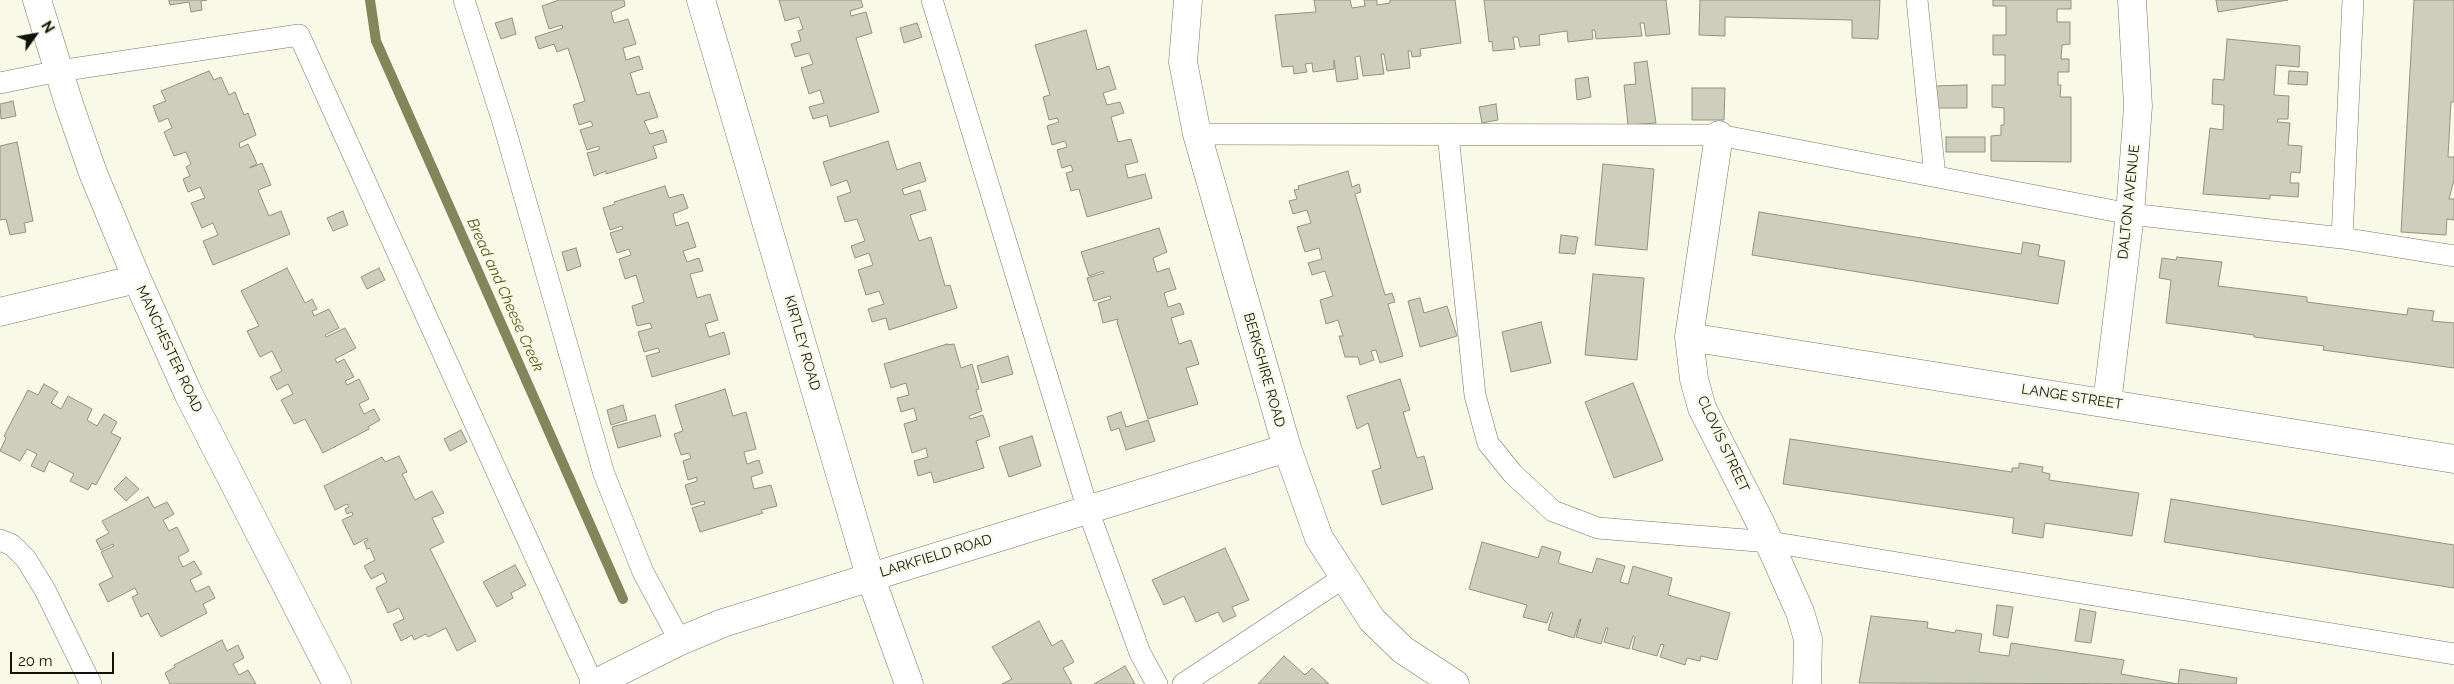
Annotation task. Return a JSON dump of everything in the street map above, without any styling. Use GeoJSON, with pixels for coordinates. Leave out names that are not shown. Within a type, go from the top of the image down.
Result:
{"type":"FeatureCollection","features":[{"type":"Feature","properties":{"kind":"street","name":"MANCHESTER ROAD"},"geometry":{"type":"LineString","coordinates":[[36,0],[58,72],[93,173],[137,279],[189,395],[337,684]]}},
{"type":"Feature","properties":{"kind":"street","name":"KIRTLEY ROAD"},"geometry":{"type":"LineString","coordinates":[[701,0],[870,576],[909,684]]}},
{"type":"Feature","properties":{"kind":"street","name":"BERKSHIRE ROAD"},"geometry":{"type":"LineString","coordinates":[[1188,0],[1183,62],[1197,134],[1287,448],[1319,538],[1343,578],[1372,620],[1403,650],[1456,684]]}},
{"type":"Feature","properties":{"kind":"street","name":"DALTON AVENUE"},"geometry":{"type":"LineString","coordinates":[[2107,403],[2130,214],[2138,106],[2132,0]]}},
{"type":"Feature","properties":{"kind":"street","name":"CLOVIS STREET"},"geometry":{"type":"LineString","coordinates":[[1719,135],[1689,337],[1694,379],[1702,408],[1770,542],[1800,612],[1808,639],[1807,684]]}},
{"type":"Feature","properties":{"kind":"street"},"geometry":{"type":"LineString","coordinates":[[0,312],[137,279]]}},
{"type":"Feature","properties":{"kind":"street","name":"LANGE STREET"},"geometry":{"type":"LineString","coordinates":[[1689,337],[2454,459]]}},
{"type":"Feature","properties":{"kind":"street","name":"LARKFIELD ROAD"},"geometry":{"type":"LineString","coordinates":[[593,684],[680,641],[733,620],[1287,448]]}},
{"type":"Feature","properties":{"kind":"lane"},"geometry":{"type":"LineString","coordinates":[[464,0],[503,122],[604,474],[642,572],[680,641]]}},
{"type":"Feature","properties":{"kind":"lane"},"geometry":{"type":"LineString","coordinates":[[932,0],[1088,510],[1140,653],[1158,684]]}},
{"type":"Feature","properties":{"kind":"lane"},"geometry":{"type":"LineString","coordinates":[[1917,0],[1935,176]]}},
{"type":"Feature","properties":{"kind":"lane"},"geometry":{"type":"LineString","coordinates":[[2342,238],[2353,0]]}},
{"type":"Feature","properties":{"kind":"lane"},"geometry":{"type":"LineString","coordinates":[[0,84],[58,72],[299,35],[593,684]]}},
{"type":"Feature","properties":{"kind":"lane"},"geometry":{"type":"LineString","coordinates":[[1197,134],[1719,135],[2130,214],[2342,238],[2454,256]]}},
{"type":"Feature","properties":{"kind":"lane"},"geometry":{"type":"LineString","coordinates":[[1448,134],[1475,395],[1488,443],[1513,474],[1553,511],[1598,528],[1770,542],[2454,654]]}},
{"type":"Feature","properties":{"kind":"lane"},"geometry":{"type":"LineString","coordinates":[[0,540],[12,545],[26,559],[45,590],[91,684]]}},
{"type":"Feature","properties":{"kind":"lane"},"geometry":{"type":"LineString","coordinates":[[1183,684],[1343,578]]}},
{"type":"Feature","properties":{"kind":"building"},"geometry":{"type":"Polygon","coordinates":[[[169,0],[207,0],[201,1],[202,10],[191,12],[189,2],[170,5],[169,0]]]}},
{"type":"Feature","properties":{"kind":"building"},"geometry":{"type":"Polygon","coordinates":[[[559,0],[624,0],[625,6],[611,12],[614,23],[628,19],[636,44],[623,48],[626,60],[639,56],[643,69],[630,73],[637,95],[649,92],[658,117],[644,121],[650,134],[663,130],[667,142],[653,146],[657,158],[606,174],[606,171],[594,176],[587,153],[599,150],[599,146],[587,150],[580,130],[593,126],[591,121],[579,125],[573,105],[585,101],[568,48],[557,52],[554,44],[539,49],[535,37],[563,28],[562,25],[549,29],[542,6],[559,0]]]}},
{"type":"Feature","properties":{"kind":"building"},"geometry":{"type":"Polygon","coordinates":[[[779,0],[861,0],[863,7],[850,11],[851,16],[866,12],[872,33],[856,38],[879,112],[830,127],[827,115],[813,119],[809,107],[824,103],[820,90],[809,94],[801,68],[813,64],[809,53],[795,57],[791,44],[801,41],[798,31],[803,29],[799,17],[785,21],[779,0]]]}},
{"type":"Feature","properties":{"kind":"building"},"geometry":{"type":"Polygon","coordinates":[[[1314,0],[1350,0],[1352,8],[1365,6],[1364,0],[1377,0],[1377,5],[1390,3],[1390,0],[1455,0],[1461,43],[1420,49],[1421,56],[1412,57],[1411,51],[1408,51],[1410,68],[1387,71],[1384,54],[1381,54],[1384,74],[1363,76],[1360,56],[1355,57],[1358,79],[1337,82],[1334,60],[1334,69],[1313,72],[1312,63],[1305,64],[1307,72],[1294,74],[1293,66],[1282,67],[1275,15],[1316,12],[1314,0]]]}},
{"type":"Feature","properties":{"kind":"building"},"geometry":{"type":"Polygon","coordinates":[[[1484,0],[1666,0],[1670,34],[1646,36],[1644,23],[1640,23],[1642,36],[1596,39],[1595,30],[1592,30],[1593,39],[1568,42],[1567,31],[1539,35],[1540,45],[1520,47],[1518,37],[1513,37],[1515,49],[1493,51],[1492,41],[1489,42],[1484,0]]]}},
{"type":"Feature","properties":{"kind":"building"},"geometry":{"type":"Polygon","coordinates":[[[1700,0],[1880,0],[1878,39],[1852,38],[1852,20],[1725,17],[1725,36],[1699,35],[1700,0]]]}},
{"type":"Feature","properties":{"kind":"building"},"geometry":{"type":"Polygon","coordinates":[[[1993,0],[2071,0],[2071,9],[2057,9],[2057,22],[2070,22],[2070,44],[2062,45],[2061,59],[2069,59],[2069,72],[2058,72],[2058,85],[2061,85],[2060,97],[2071,97],[2071,162],[1991,161],[1991,136],[2001,135],[2001,125],[2004,125],[2004,108],[1992,107],[1992,85],[2005,85],[2005,55],[1993,55],[1993,35],[2006,35],[2006,6],[1993,6],[1993,0]]]}},
{"type":"Feature","properties":{"kind":"building"},"geometry":{"type":"Polygon","coordinates":[[[2216,0],[2288,0],[2218,12],[2216,0]]]}},
{"type":"Feature","properties":{"kind":"building"},"geometry":{"type":"Polygon","coordinates":[[[2414,0],[2454,0],[2454,102],[2451,102],[2448,157],[2454,157],[2454,180],[2449,199],[2454,199],[2454,220],[2447,219],[2446,235],[2401,232],[2414,0]]]}},
{"type":"Feature","properties":{"kind":"building"},"geometry":{"type":"Polygon","coordinates":[[[512,18],[516,34],[501,39],[495,23],[512,18]]]}},
{"type":"Feature","properties":{"kind":"building"},"geometry":{"type":"Polygon","coordinates":[[[917,23],[922,37],[904,43],[900,28],[917,23]]]}},
{"type":"Feature","properties":{"kind":"building"},"geometry":{"type":"Polygon","coordinates":[[[1086,30],[1097,70],[1109,66],[1116,89],[1103,93],[1107,105],[1120,102],[1124,113],[1111,117],[1118,142],[1131,139],[1138,162],[1125,165],[1128,178],[1145,174],[1152,198],[1087,217],[1079,189],[1071,191],[1066,173],[1073,171],[1071,165],[1062,168],[1057,150],[1067,147],[1065,141],[1052,145],[1047,126],[1059,122],[1057,118],[1049,120],[1043,97],[1050,95],[1035,45],[1086,30]]]}},
{"type":"Feature","properties":{"kind":"building"},"geometry":{"type":"Polygon","coordinates":[[[2227,39],[2300,46],[2299,67],[2276,65],[2274,95],[2289,96],[2288,119],[2278,119],[2277,122],[2290,123],[2288,145],[2302,146],[2300,173],[2291,172],[2290,183],[2299,183],[2298,197],[2270,195],[2270,199],[2203,194],[2210,128],[2223,130],[2224,105],[2212,104],[2213,79],[2224,80],[2227,39]]]}},
{"type":"Feature","properties":{"kind":"building"},"geometry":{"type":"Polygon","coordinates":[[[1647,61],[1656,123],[1628,125],[1624,85],[1636,84],[1634,63],[1647,61]]]}},
{"type":"Feature","properties":{"kind":"building"},"geometry":{"type":"Polygon","coordinates":[[[209,71],[214,80],[221,77],[229,95],[235,92],[244,115],[248,113],[256,135],[239,143],[240,148],[248,144],[257,164],[250,168],[262,163],[271,185],[258,190],[269,216],[281,211],[290,234],[213,265],[203,241],[218,235],[213,223],[202,228],[191,203],[205,198],[200,187],[188,192],[183,179],[190,176],[186,167],[191,164],[186,152],[174,156],[164,132],[172,128],[168,118],[159,122],[153,106],[166,101],[161,91],[209,71]]]}},
{"type":"Feature","properties":{"kind":"building"},"geometry":{"type":"Polygon","coordinates":[[[2289,71],[2308,72],[2307,85],[2288,84],[2289,71]]]}},
{"type":"Feature","properties":{"kind":"building"},"geometry":{"type":"Polygon","coordinates":[[[1588,77],[1591,97],[1577,100],[1575,79],[1588,77]]]}},
{"type":"Feature","properties":{"kind":"building"},"geometry":{"type":"Polygon","coordinates":[[[1967,85],[1967,108],[1934,108],[1933,86],[1967,85]]]}},
{"type":"Feature","properties":{"kind":"building"},"geometry":{"type":"Polygon","coordinates":[[[1692,88],[1725,88],[1724,120],[1692,120],[1692,88]]]}},
{"type":"Feature","properties":{"kind":"building"},"geometry":{"type":"Polygon","coordinates":[[[13,101],[16,116],[1,119],[0,104],[13,101]]]}},
{"type":"Feature","properties":{"kind":"building"},"geometry":{"type":"Polygon","coordinates":[[[1496,104],[1498,120],[1482,123],[1479,107],[1496,104]]]}},
{"type":"Feature","properties":{"kind":"building"},"geometry":{"type":"Polygon","coordinates":[[[1946,137],[1985,137],[1985,152],[1946,152],[1946,137]]]}},
{"type":"Feature","properties":{"kind":"building"},"geometry":{"type":"Polygon","coordinates":[[[888,141],[897,170],[920,162],[926,181],[902,189],[904,195],[920,190],[926,210],[910,215],[919,241],[931,237],[945,286],[950,285],[957,308],[889,330],[886,318],[872,322],[868,309],[884,304],[879,291],[866,295],[858,270],[873,265],[869,253],[855,258],[851,246],[865,241],[857,219],[845,222],[837,197],[851,192],[847,180],[831,186],[823,162],[888,141]]]}},
{"type":"Feature","properties":{"kind":"building"},"geometry":{"type":"Polygon","coordinates":[[[17,142],[33,221],[24,223],[26,232],[10,235],[6,219],[0,220],[0,146],[17,142]]]}},
{"type":"Feature","properties":{"kind":"building"},"geometry":{"type":"Polygon","coordinates":[[[1603,164],[1654,169],[1647,250],[1595,245],[1603,164]]]}},
{"type":"Feature","properties":{"kind":"building"},"geometry":{"type":"Polygon","coordinates":[[[1348,171],[1352,187],[1359,184],[1361,192],[1355,194],[1385,295],[1392,293],[1395,302],[1388,304],[1403,356],[1380,363],[1376,350],[1371,351],[1374,360],[1360,365],[1358,357],[1345,357],[1339,336],[1343,336],[1338,320],[1326,324],[1320,300],[1333,296],[1325,271],[1312,275],[1308,263],[1322,259],[1319,248],[1305,252],[1297,227],[1311,223],[1307,210],[1293,214],[1289,201],[1297,199],[1294,190],[1299,189],[1298,186],[1348,171]]]}},
{"type":"Feature","properties":{"kind":"building"},"geometry":{"type":"Polygon","coordinates":[[[665,186],[669,198],[683,194],[688,208],[673,214],[676,226],[688,222],[696,247],[683,251],[687,262],[699,258],[703,271],[690,274],[697,298],[710,294],[718,320],[705,324],[709,337],[724,332],[730,354],[652,377],[646,356],[660,352],[658,348],[644,352],[638,332],[652,328],[650,323],[637,326],[632,306],[644,302],[636,275],[625,279],[619,259],[631,255],[629,249],[617,253],[610,233],[623,229],[622,226],[610,230],[603,208],[615,204],[614,202],[665,186]]]}},
{"type":"Feature","properties":{"kind":"building"},"geometry":{"type":"Polygon","coordinates":[[[343,211],[348,225],[333,231],[327,218],[343,211]]]}},
{"type":"Feature","properties":{"kind":"building"},"geometry":{"type":"Polygon","coordinates":[[[1759,212],[2021,254],[2023,242],[2040,245],[2038,256],[2065,261],[2058,304],[1752,255],[1759,212]]]}},
{"type":"Feature","properties":{"kind":"building"},"geometry":{"type":"Polygon","coordinates":[[[1159,228],[1167,252],[1153,258],[1157,272],[1169,268],[1176,289],[1164,293],[1168,307],[1180,303],[1184,314],[1171,318],[1179,344],[1191,340],[1199,364],[1186,368],[1198,404],[1148,419],[1117,322],[1118,319],[1103,323],[1098,303],[1111,299],[1110,296],[1094,301],[1087,278],[1104,273],[1103,271],[1089,276],[1081,252],[1159,228]]]}},
{"type":"Feature","properties":{"kind":"building"},"geometry":{"type":"Polygon","coordinates":[[[1561,235],[1578,237],[1575,254],[1559,253],[1561,235]]]}},
{"type":"Feature","properties":{"kind":"building"},"geometry":{"type":"Polygon","coordinates":[[[576,248],[581,266],[567,271],[562,252],[576,248]]]}},
{"type":"Feature","properties":{"kind":"building"},"geometry":{"type":"Polygon","coordinates":[[[2177,257],[2222,262],[2218,286],[2307,297],[2307,302],[2407,315],[2408,308],[2434,311],[2432,321],[2454,323],[2454,368],[2323,350],[2324,346],[2166,323],[2171,280],[2159,278],[2162,258],[2176,260],[2177,257]]]}},
{"type":"Feature","properties":{"kind":"building"},"geometry":{"type":"Polygon","coordinates":[[[287,268],[305,303],[312,299],[317,309],[312,311],[314,316],[329,309],[339,328],[325,335],[326,337],[345,328],[356,348],[335,359],[337,363],[344,359],[354,377],[345,381],[347,385],[359,379],[369,399],[359,404],[364,414],[374,409],[380,420],[368,427],[369,429],[323,453],[305,419],[294,424],[281,400],[293,394],[288,384],[277,390],[270,377],[282,371],[272,351],[260,357],[247,331],[259,326],[241,291],[287,268]]]}},
{"type":"Feature","properties":{"kind":"building"},"geometry":{"type":"Polygon","coordinates":[[[379,268],[385,280],[367,289],[361,277],[379,268]]]}},
{"type":"Feature","properties":{"kind":"building"},"geometry":{"type":"Polygon","coordinates":[[[1593,274],[1644,278],[1637,360],[1585,355],[1593,274]]]}},
{"type":"Feature","properties":{"kind":"building"},"geometry":{"type":"Polygon","coordinates":[[[1420,298],[1424,313],[1447,306],[1457,336],[1420,347],[1408,301],[1420,298]]]}},
{"type":"Feature","properties":{"kind":"building"},"geometry":{"type":"Polygon","coordinates":[[[1541,322],[1551,363],[1511,372],[1502,332],[1541,322]]]}},
{"type":"Feature","properties":{"kind":"building"},"geometry":{"type":"Polygon","coordinates":[[[947,344],[954,344],[961,368],[972,364],[979,389],[976,390],[982,411],[969,416],[970,419],[983,415],[990,436],[976,441],[984,468],[934,483],[931,472],[918,476],[914,461],[928,457],[926,448],[912,453],[904,424],[917,420],[914,408],[901,412],[897,398],[909,395],[906,383],[891,388],[884,364],[947,344]]]}},
{"type":"Feature","properties":{"kind":"building"},"geometry":{"type":"Polygon","coordinates":[[[1008,356],[1013,374],[982,383],[977,366],[1008,356]]]}},
{"type":"Feature","properties":{"kind":"building"},"geometry":{"type":"Polygon","coordinates":[[[1400,379],[1410,410],[1403,412],[1417,458],[1424,456],[1433,489],[1382,505],[1372,471],[1381,468],[1368,423],[1357,429],[1347,396],[1400,379]]]}},
{"type":"Feature","properties":{"kind":"building"},"geometry":{"type":"Polygon","coordinates":[[[1633,383],[1663,460],[1614,478],[1585,402],[1633,383]]]}},
{"type":"Feature","properties":{"kind":"building"},"geometry":{"type":"Polygon","coordinates":[[[44,384],[58,392],[51,403],[61,409],[68,396],[92,409],[87,420],[97,426],[104,414],[117,422],[111,433],[121,438],[96,485],[92,483],[88,490],[70,481],[74,474],[49,461],[44,472],[31,466],[37,454],[27,449],[20,461],[0,451],[6,438],[4,436],[28,390],[38,395],[44,384]]]}},
{"type":"Feature","properties":{"kind":"building"},"geometry":{"type":"Polygon","coordinates":[[[725,389],[733,416],[746,412],[756,449],[744,452],[747,464],[759,460],[763,473],[751,477],[754,489],[771,485],[777,506],[761,510],[763,513],[700,532],[692,508],[705,504],[704,501],[691,505],[685,485],[697,481],[697,477],[688,480],[683,461],[691,458],[689,453],[681,455],[674,434],[683,431],[675,405],[725,389]]]}},
{"type":"Feature","properties":{"kind":"building"},"geometry":{"type":"Polygon","coordinates":[[[623,405],[627,420],[611,425],[607,410],[623,405]]]}},
{"type":"Feature","properties":{"kind":"building"},"geometry":{"type":"Polygon","coordinates":[[[1121,412],[1126,427],[1148,420],[1155,441],[1126,450],[1119,428],[1111,431],[1107,417],[1121,412]]]}},
{"type":"Feature","properties":{"kind":"building"},"geometry":{"type":"Polygon","coordinates":[[[655,415],[661,436],[618,448],[612,427],[655,415]]]}},
{"type":"Feature","properties":{"kind":"building"},"geometry":{"type":"Polygon","coordinates":[[[461,430],[467,442],[450,451],[444,439],[461,430]]]}},
{"type":"Feature","properties":{"kind":"building"},"geometry":{"type":"Polygon","coordinates":[[[1032,436],[1041,466],[1009,477],[999,447],[1032,436]]]}},
{"type":"Feature","properties":{"kind":"building"},"geometry":{"type":"Polygon","coordinates":[[[1790,439],[2012,472],[2012,468],[2019,468],[2019,463],[2043,467],[2042,472],[2050,474],[2049,480],[2139,493],[2132,536],[2045,523],[2043,538],[2012,533],[2014,518],[1783,484],[1790,439]]]}},
{"type":"Feature","properties":{"kind":"building"},"geometry":{"type":"Polygon","coordinates":[[[399,456],[407,472],[402,474],[415,500],[432,491],[444,513],[432,518],[444,542],[430,549],[476,641],[457,651],[446,628],[428,637],[426,634],[414,640],[412,635],[401,641],[393,624],[404,619],[399,608],[388,613],[376,588],[387,582],[383,573],[371,579],[364,566],[375,560],[370,548],[367,549],[364,542],[368,540],[367,538],[354,545],[342,520],[353,515],[352,512],[347,514],[345,509],[349,507],[347,504],[335,510],[324,486],[382,457],[385,462],[399,456]]]}},
{"type":"Feature","properties":{"kind":"building"},"geometry":{"type":"Polygon","coordinates":[[[126,477],[139,489],[126,501],[114,489],[126,477]]]}},
{"type":"Feature","properties":{"kind":"building"},"geometry":{"type":"Polygon","coordinates":[[[148,497],[154,508],[167,502],[174,514],[163,520],[169,531],[177,527],[189,551],[178,557],[183,567],[194,561],[202,574],[190,580],[196,592],[209,586],[215,598],[203,604],[207,613],[161,637],[148,613],[141,617],[132,597],[138,594],[135,588],[108,602],[99,584],[113,577],[101,552],[114,546],[113,544],[101,550],[96,540],[109,533],[102,521],[148,497]]]}},
{"type":"Feature","properties":{"kind":"building"},"geometry":{"type":"Polygon","coordinates":[[[2171,499],[2454,545],[2454,588],[2164,542],[2171,499]]]}},
{"type":"Feature","properties":{"kind":"building"},"geometry":{"type":"Polygon","coordinates":[[[1482,542],[1538,558],[1542,546],[1561,552],[1558,563],[1592,573],[1597,558],[1625,566],[1620,582],[1628,584],[1633,566],[1672,578],[1668,595],[1730,613],[1717,660],[1701,656],[1700,661],[1687,658],[1685,665],[1660,657],[1664,645],[1661,644],[1657,656],[1632,649],[1635,637],[1633,636],[1629,649],[1604,642],[1608,628],[1606,628],[1601,644],[1576,637],[1581,619],[1574,638],[1548,630],[1553,613],[1551,612],[1547,623],[1523,617],[1527,605],[1469,589],[1482,542]]]}},
{"type":"Feature","properties":{"kind":"building"},"geometry":{"type":"Polygon","coordinates":[[[1225,548],[1249,600],[1232,607],[1236,616],[1223,622],[1218,612],[1196,622],[1184,596],[1164,605],[1152,580],[1225,548]]]}},
{"type":"Feature","properties":{"kind":"building"},"geometry":{"type":"Polygon","coordinates":[[[515,565],[526,585],[511,593],[513,598],[497,607],[483,582],[515,565]]]}},
{"type":"Feature","properties":{"kind":"building"},"geometry":{"type":"Polygon","coordinates":[[[1997,605],[2013,607],[2008,638],[1993,635],[1997,605]]]}},
{"type":"Feature","properties":{"kind":"building"},"geometry":{"type":"Polygon","coordinates":[[[2080,609],[2096,612],[2091,643],[2075,641],[2080,609]]]}},
{"type":"Feature","properties":{"kind":"building"},"geometry":{"type":"Polygon","coordinates":[[[1871,616],[1928,622],[1927,628],[1955,633],[1956,630],[1982,634],[1979,652],[2009,656],[2011,643],[2124,660],[2121,674],[2177,684],[1859,683],[1871,616]]]}},
{"type":"Feature","properties":{"kind":"building"},"geometry":{"type":"Polygon","coordinates":[[[1039,621],[1052,646],[1062,640],[1074,662],[1063,668],[1072,684],[1002,684],[1012,679],[992,647],[1039,621]]]}},
{"type":"Feature","properties":{"kind":"building"},"geometry":{"type":"Polygon","coordinates":[[[222,640],[227,651],[238,645],[244,658],[233,664],[239,675],[248,670],[256,684],[170,684],[165,673],[175,667],[174,665],[222,640]]]}},
{"type":"Feature","properties":{"kind":"building"},"geometry":{"type":"Polygon","coordinates":[[[1284,656],[1305,675],[1312,668],[1329,684],[1258,684],[1284,656]]]}},
{"type":"Feature","properties":{"kind":"building"},"geometry":{"type":"Polygon","coordinates":[[[1125,666],[1135,684],[1094,684],[1125,666]]]}},
{"type":"Feature","properties":{"kind":"building"},"geometry":{"type":"Polygon","coordinates":[[[2180,669],[2237,678],[2236,684],[2178,684],[2180,669]]]}},
{"type":"Feature","properties":{"kind":"waterway","name":"Bread and Cheese Creek"},"geometry":{"type":"LineString","coordinates":[[370,0],[376,41],[623,599]]}}]}
